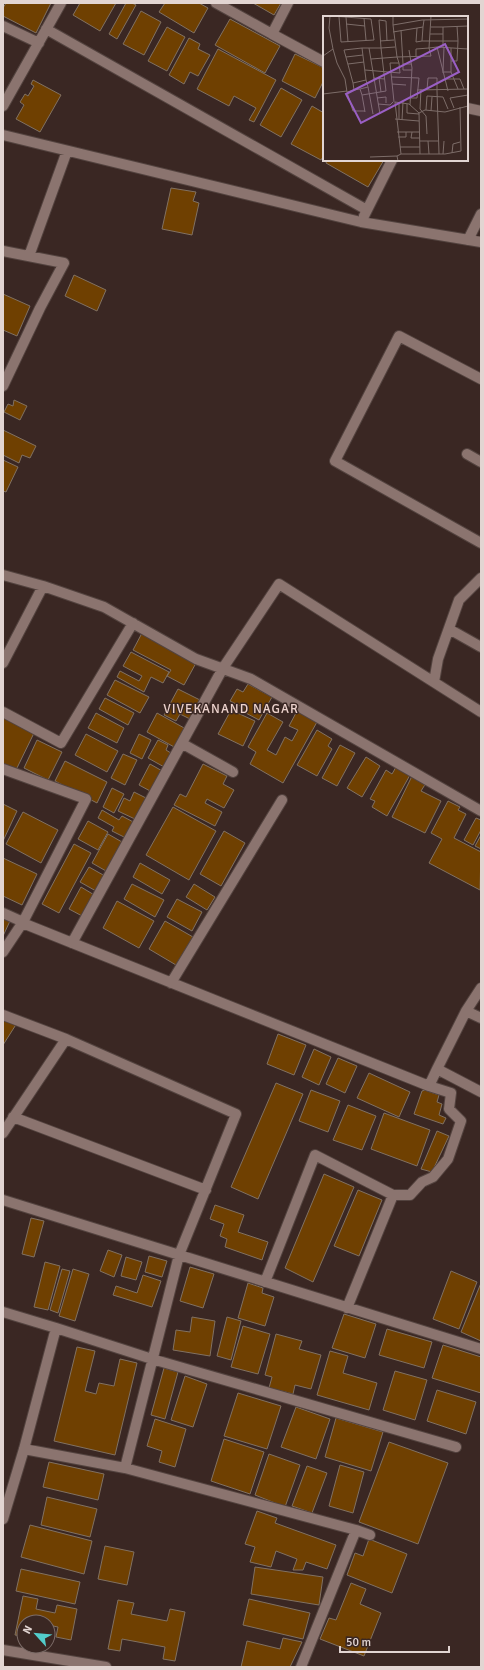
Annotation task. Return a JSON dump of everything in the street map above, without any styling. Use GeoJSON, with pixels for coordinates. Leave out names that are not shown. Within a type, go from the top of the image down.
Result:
{"type":"FeatureCollection","features":[{"type":"Feature","properties":{"kind":"street"},"geometry":{"type":"LineString","coordinates":[[3,106],[61,3]]}},
{"type":"Feature","properties":{"kind":"street"},"geometry":{"type":"LineString","coordinates":[[216,3],[323,61]]}},
{"type":"Feature","properties":{"kind":"street"},"geometry":{"type":"LineString","coordinates":[[272,34],[288,3]]}},
{"type":"Feature","properties":{"kind":"street"},"geometry":{"type":"LineString","coordinates":[[3,26],[39,43]]}},
{"type":"Feature","properties":{"kind":"street"},"geometry":{"type":"LineString","coordinates":[[46,29],[367,210]]}},
{"type":"Feature","properties":{"kind":"street"},"geometry":{"type":"LineString","coordinates":[[468,108],[481,111]]}},
{"type":"Feature","properties":{"kind":"street"},"geometry":{"type":"LineString","coordinates":[[3,135],[361,222],[481,242]]}},
{"type":"Feature","properties":{"kind":"street"},"geometry":{"type":"LineString","coordinates":[[28,256],[67,151]]}},
{"type":"Feature","properties":{"kind":"street"},"geometry":{"type":"LineString","coordinates":[[361,222],[392,161]]}},
{"type":"Feature","properties":{"kind":"street"},"geometry":{"type":"LineString","coordinates":[[468,240],[481,214]]}},
{"type":"Feature","properties":{"kind":"street"},"geometry":{"type":"LineString","coordinates":[[3,251],[64,264],[40,308],[3,386]]}},
{"type":"Feature","properties":{"kind":"street"},"geometry":{"type":"LineString","coordinates":[[481,379],[399,336],[335,460],[481,543]]}},
{"type":"Feature","properties":{"kind":"street"},"geometry":{"type":"LineString","coordinates":[[467,454],[481,462]]}},
{"type":"Feature","properties":{"kind":"street"},"geometry":{"type":"LineString","coordinates":[[3,575],[43,586],[104,607],[196,659],[251,679],[481,811]]}},
{"type":"Feature","properties":{"kind":"street"},"geometry":{"type":"LineString","coordinates":[[434,682],[438,659],[459,600],[481,578]]}},
{"type":"Feature","properties":{"kind":"street"},"geometry":{"type":"LineString","coordinates":[[72,943],[224,668],[279,584],[481,712]]}},
{"type":"Feature","properties":{"kind":"street"},"geometry":{"type":"LineString","coordinates":[[3,662],[43,586]]}},
{"type":"Feature","properties":{"kind":"street"},"geometry":{"type":"LineString","coordinates":[[3,712],[61,743],[132,623]]}},
{"type":"Feature","properties":{"kind":"street"},"geometry":{"type":"LineString","coordinates":[[449,629],[481,647]]}},
{"type":"Feature","properties":{"kind":"street"},"geometry":{"type":"LineString","coordinates":[[183,744],[233,772]]}},
{"type":"Feature","properties":{"kind":"street"},"geometry":{"type":"LineString","coordinates":[[3,769],[86,799],[23,922],[3,952]]}},
{"type":"Feature","properties":{"kind":"street"},"geometry":{"type":"LineString","coordinates":[[171,983],[282,800]]}},
{"type":"Feature","properties":{"kind":"street"},"geometry":{"type":"LineString","coordinates":[[3,913],[25,924],[171,983],[429,1086],[451,1092],[449,1109],[461,1121],[448,1159],[432,1177],[422,1182],[410,1195],[393,1195],[314,1155],[264,1282]]}},
{"type":"Feature","properties":{"kind":"street"},"geometry":{"type":"LineString","coordinates":[[429,1086],[466,1011],[481,988]]}},
{"type":"Feature","properties":{"kind":"street"},"geometry":{"type":"LineString","coordinates":[[466,1011],[481,1018]]}},
{"type":"Feature","properties":{"kind":"street"},"geometry":{"type":"LineString","coordinates":[[3,1015],[66,1039],[236,1114],[179,1255],[125,1468]]}},
{"type":"Feature","properties":{"kind":"street"},"geometry":{"type":"LineString","coordinates":[[3,1132],[66,1039]]}},
{"type":"Feature","properties":{"kind":"street"},"geometry":{"type":"LineString","coordinates":[[437,1069],[481,1092]]}},
{"type":"Feature","properties":{"kind":"street"},"geometry":{"type":"LineString","coordinates":[[13,1117],[206,1190]]}},
{"type":"Feature","properties":{"kind":"street"},"geometry":{"type":"LineString","coordinates":[[347,1308],[393,1195]]}},
{"type":"Feature","properties":{"kind":"street"},"geometry":{"type":"LineString","coordinates":[[3,1200],[481,1349]]}},
{"type":"Feature","properties":{"kind":"street"},"geometry":{"type":"LineString","coordinates":[[3,1312],[152,1359],[456,1446]]}},
{"type":"Feature","properties":{"kind":"street"},"geometry":{"type":"LineString","coordinates":[[3,1519],[24,1449],[56,1328]]}},
{"type":"Feature","properties":{"kind":"street"},"geometry":{"type":"LineString","coordinates":[[24,1449],[125,1468],[370,1535]]}},
{"type":"Feature","properties":{"kind":"street"},"geometry":{"type":"LineString","coordinates":[[301,1667],[356,1530]]}},
{"type":"Feature","properties":{"kind":"street"},"geometry":{"type":"LineString","coordinates":[[3,1650],[106,1667]]}},
{"type":"Feature","properties":{"kind":"building"},"geometry":{"type":"Polygon","coordinates":[[[6,3],[51,3],[36,33],[3,16],[3,8],[6,3]]]}},
{"type":"Feature","properties":{"kind":"building"},"geometry":{"type":"Polygon","coordinates":[[[80,3],[116,3],[100,31],[73,15],[80,3]]]}},
{"type":"Feature","properties":{"kind":"building"},"geometry":{"type":"Polygon","coordinates":[[[126,3],[136,5],[117,39],[109,34],[126,3]]]}},
{"type":"Feature","properties":{"kind":"building"},"geometry":{"type":"Polygon","coordinates":[[[165,3],[199,3],[208,8],[194,33],[159,12],[165,3]]]}},
{"type":"Feature","properties":{"kind":"building"},"geometry":{"type":"Polygon","coordinates":[[[253,3],[281,3],[274,15],[253,3]]]}},
{"type":"Feature","properties":{"kind":"building"},"geometry":{"type":"Polygon","coordinates":[[[141,11],[161,22],[144,55],[123,44],[141,11]]]}},
{"type":"Feature","properties":{"kind":"building"},"geometry":{"type":"Polygon","coordinates":[[[230,19],[280,46],[265,73],[215,45],[230,19]]]}},
{"type":"Feature","properties":{"kind":"building"},"geometry":{"type":"Polygon","coordinates":[[[167,27],[185,37],[167,71],[148,61],[167,27]]]}},
{"type":"Feature","properties":{"kind":"building"},"geometry":{"type":"Polygon","coordinates":[[[189,38],[200,44],[198,49],[210,55],[198,76],[190,72],[184,84],[169,75],[189,38]]]}},
{"type":"Feature","properties":{"kind":"building"},"geometry":{"type":"Polygon","coordinates":[[[218,49],[276,80],[254,122],[249,120],[256,108],[234,96],[229,106],[197,89],[218,49]]]}},
{"type":"Feature","properties":{"kind":"building"},"geometry":{"type":"Polygon","coordinates":[[[295,54],[323,68],[323,82],[315,98],[282,81],[295,54]]]}},
{"type":"Feature","properties":{"kind":"building"},"geometry":{"type":"Polygon","coordinates":[[[33,80],[61,95],[40,132],[16,119],[24,105],[20,102],[25,94],[28,96],[34,86],[31,84],[33,80]]]}},
{"type":"Feature","properties":{"kind":"building"},"geometry":{"type":"Polygon","coordinates":[[[281,88],[302,100],[281,137],[260,125],[281,88]]]}},
{"type":"Feature","properties":{"kind":"building"},"geometry":{"type":"Polygon","coordinates":[[[312,106],[323,112],[323,157],[321,160],[291,144],[312,106]]]}},
{"type":"Feature","properties":{"kind":"building"},"geometry":{"type":"Polygon","coordinates":[[[327,161],[383,161],[368,187],[326,163],[327,161]]]}},
{"type":"Feature","properties":{"kind":"building"},"geometry":{"type":"Polygon","coordinates":[[[171,188],[196,192],[193,201],[199,203],[192,235],[162,229],[171,188]]]}},
{"type":"Feature","properties":{"kind":"building"},"geometry":{"type":"Polygon","coordinates":[[[74,275],[106,290],[97,311],[65,296],[74,275]]]}},
{"type":"Feature","properties":{"kind":"building"},"geometry":{"type":"Polygon","coordinates":[[[3,294],[30,306],[17,336],[3,330],[3,294]]]}},
{"type":"Feature","properties":{"kind":"building"},"geometry":{"type":"Polygon","coordinates":[[[14,400],[27,406],[20,420],[4,412],[8,404],[13,406],[14,400]]]}},
{"type":"Feature","properties":{"kind":"building"},"geometry":{"type":"Polygon","coordinates":[[[3,430],[36,446],[30,458],[22,455],[19,463],[3,455],[3,430]]]}},
{"type":"Feature","properties":{"kind":"building"},"geometry":{"type":"Polygon","coordinates":[[[3,460],[18,467],[6,492],[3,491],[3,460]]]}},
{"type":"Feature","properties":{"kind":"building"},"geometry":{"type":"Polygon","coordinates":[[[142,633],[196,663],[184,685],[167,676],[171,670],[133,650],[142,633]]]}},
{"type":"Feature","properties":{"kind":"building"},"geometry":{"type":"Polygon","coordinates":[[[131,652],[169,672],[163,683],[151,677],[144,692],[117,677],[120,671],[139,681],[142,676],[123,666],[131,652]]]}},
{"type":"Feature","properties":{"kind":"building"},"geometry":{"type":"Polygon","coordinates":[[[115,680],[149,697],[140,713],[107,695],[115,680]]]}},
{"type":"Feature","properties":{"kind":"building"},"geometry":{"type":"Polygon","coordinates":[[[248,684],[272,697],[259,720],[242,711],[244,708],[230,701],[237,689],[243,692],[248,684]]]}},
{"type":"Feature","properties":{"kind":"building"},"geometry":{"type":"Polygon","coordinates":[[[178,689],[202,701],[192,720],[180,714],[176,721],[164,715],[178,689]]]}},
{"type":"Feature","properties":{"kind":"building"},"geometry":{"type":"Polygon","coordinates":[[[105,698],[134,713],[128,725],[99,709],[105,698]]]}},
{"type":"Feature","properties":{"kind":"building"},"geometry":{"type":"Polygon","coordinates":[[[231,710],[255,721],[243,746],[218,734],[231,710]]]}},
{"type":"Feature","properties":{"kind":"building"},"geometry":{"type":"Polygon","coordinates":[[[297,711],[317,722],[283,783],[250,764],[256,752],[248,747],[267,713],[283,722],[267,750],[276,755],[285,737],[292,741],[298,730],[289,726],[297,711]]]}},
{"type":"Feature","properties":{"kind":"building"},"geometry":{"type":"Polygon","coordinates":[[[96,713],[124,728],[117,743],[88,728],[96,713]]]}},
{"type":"Feature","properties":{"kind":"building"},"geometry":{"type":"Polygon","coordinates":[[[157,713],[186,729],[176,748],[147,732],[157,713]]]}},
{"type":"Feature","properties":{"kind":"building"},"geometry":{"type":"Polygon","coordinates":[[[3,716],[35,731],[16,770],[3,764],[3,716]]]}},
{"type":"Feature","properties":{"kind":"building"},"geometry":{"type":"Polygon","coordinates":[[[317,730],[332,739],[328,746],[332,749],[317,776],[297,765],[317,730]]]}},
{"type":"Feature","properties":{"kind":"building"},"geometry":{"type":"Polygon","coordinates":[[[86,734],[118,751],[107,772],[75,755],[86,734]]]}},
{"type":"Feature","properties":{"kind":"building"},"geometry":{"type":"Polygon","coordinates":[[[139,734],[151,740],[142,759],[130,753],[139,734]]]}},
{"type":"Feature","properties":{"kind":"building"},"geometry":{"type":"Polygon","coordinates":[[[37,740],[62,752],[48,780],[24,768],[37,740]]]}},
{"type":"Feature","properties":{"kind":"building"},"geometry":{"type":"Polygon","coordinates":[[[158,740],[168,745],[166,750],[174,755],[166,768],[148,758],[158,740]]]}},
{"type":"Feature","properties":{"kind":"building"},"geometry":{"type":"Polygon","coordinates":[[[340,745],[355,753],[337,786],[322,778],[340,745]]]}},
{"type":"Feature","properties":{"kind":"building"},"geometry":{"type":"Polygon","coordinates":[[[123,754],[137,760],[125,785],[111,778],[123,754]]]}},
{"type":"Feature","properties":{"kind":"building"},"geometry":{"type":"Polygon","coordinates":[[[366,757],[380,766],[362,797],[347,788],[366,757]]]}},
{"type":"Feature","properties":{"kind":"building"},"geometry":{"type":"Polygon","coordinates":[[[65,761],[107,782],[97,803],[55,781],[65,761]]]}},
{"type":"Feature","properties":{"kind":"building"},"geometry":{"type":"Polygon","coordinates":[[[150,764],[164,772],[152,792],[139,785],[150,764]]]}},
{"type":"Feature","properties":{"kind":"building"},"geometry":{"type":"Polygon","coordinates":[[[203,764],[227,776],[223,784],[234,790],[224,808],[207,799],[205,803],[222,812],[215,826],[174,805],[180,794],[186,797],[203,764]]]}},
{"type":"Feature","properties":{"kind":"building"},"geometry":{"type":"Polygon","coordinates":[[[396,767],[410,775],[387,816],[372,807],[375,801],[370,799],[386,770],[392,774],[396,767]]]}},
{"type":"Feature","properties":{"kind":"building"},"geometry":{"type":"Polygon","coordinates":[[[412,776],[426,783],[421,791],[441,801],[425,833],[392,817],[412,776]]]}},
{"type":"Feature","properties":{"kind":"building"},"geometry":{"type":"Polygon","coordinates":[[[112,788],[124,794],[114,813],[103,807],[112,788]]]}},
{"type":"Feature","properties":{"kind":"building"},"geometry":{"type":"Polygon","coordinates":[[[134,792],[148,799],[137,820],[118,811],[124,798],[130,801],[134,792]]]}},
{"type":"Feature","properties":{"kind":"building"},"geometry":{"type":"Polygon","coordinates":[[[448,801],[460,807],[458,810],[466,814],[454,838],[481,852],[480,890],[429,863],[442,839],[431,833],[448,801]]]}},
{"type":"Feature","properties":{"kind":"building"},"geometry":{"type":"Polygon","coordinates":[[[3,804],[17,811],[3,841],[3,804]]]}},
{"type":"Feature","properties":{"kind":"building"},"geometry":{"type":"Polygon","coordinates":[[[173,807],[216,831],[189,880],[146,855],[173,807]]]}},
{"type":"Feature","properties":{"kind":"building"},"geometry":{"type":"Polygon","coordinates":[[[102,810],[119,820],[122,816],[137,824],[128,839],[112,831],[114,827],[98,818],[102,810]]]}},
{"type":"Feature","properties":{"kind":"building"},"geometry":{"type":"Polygon","coordinates":[[[23,812],[58,830],[41,863],[6,844],[23,812]]]}},
{"type":"Feature","properties":{"kind":"building"},"geometry":{"type":"Polygon","coordinates":[[[476,818],[481,820],[481,830],[473,845],[464,840],[476,818]]]}},
{"type":"Feature","properties":{"kind":"building"},"geometry":{"type":"Polygon","coordinates":[[[88,821],[108,832],[98,850],[78,839],[88,821]]]}},
{"type":"Feature","properties":{"kind":"building"},"geometry":{"type":"Polygon","coordinates":[[[224,831],[245,843],[221,886],[200,874],[224,831]]]}},
{"type":"Feature","properties":{"kind":"building"},"geometry":{"type":"Polygon","coordinates":[[[108,834],[122,842],[106,871],[92,863],[108,834]]]}},
{"type":"Feature","properties":{"kind":"building"},"geometry":{"type":"Polygon","coordinates":[[[481,835],[481,849],[475,846],[481,835]]]}},
{"type":"Feature","properties":{"kind":"building"},"geometry":{"type":"Polygon","coordinates":[[[74,844],[91,853],[59,913],[42,904],[74,844]]]}},
{"type":"Feature","properties":{"kind":"building"},"geometry":{"type":"Polygon","coordinates":[[[3,858],[37,874],[22,905],[3,896],[3,858]]]}},
{"type":"Feature","properties":{"kind":"building"},"geometry":{"type":"Polygon","coordinates":[[[140,863],[170,880],[162,894],[133,877],[140,863]]]}},
{"type":"Feature","properties":{"kind":"building"},"geometry":{"type":"Polygon","coordinates":[[[89,867],[105,876],[96,891],[80,882],[89,867]]]}},
{"type":"Feature","properties":{"kind":"building"},"geometry":{"type":"Polygon","coordinates":[[[132,884],[164,900],[155,917],[124,899],[132,884]]]}},
{"type":"Feature","properties":{"kind":"building"},"geometry":{"type":"Polygon","coordinates":[[[194,884],[215,897],[207,910],[186,897],[194,884]]]}},
{"type":"Feature","properties":{"kind":"building"},"geometry":{"type":"Polygon","coordinates":[[[81,887],[96,896],[84,917],[69,909],[81,887]]]}},
{"type":"Feature","properties":{"kind":"building"},"geometry":{"type":"Polygon","coordinates":[[[177,899],[202,912],[192,931],[167,917],[177,899]]]}},
{"type":"Feature","properties":{"kind":"building"},"geometry":{"type":"Polygon","coordinates":[[[117,901],[154,921],[139,948],[103,928],[117,901]]]}},
{"type":"Feature","properties":{"kind":"building"},"geometry":{"type":"Polygon","coordinates":[[[3,918],[10,921],[3,936],[3,918]]]}},
{"type":"Feature","properties":{"kind":"building"},"geometry":{"type":"Polygon","coordinates":[[[165,921],[193,937],[176,965],[149,949],[165,921]]]}},
{"type":"Feature","properties":{"kind":"building"},"geometry":{"type":"Polygon","coordinates":[[[3,1018],[17,1023],[3,1045],[3,1018]]]}},
{"type":"Feature","properties":{"kind":"building"},"geometry":{"type":"Polygon","coordinates":[[[278,1034],[306,1045],[294,1075],[267,1064],[278,1034]]]}},
{"type":"Feature","properties":{"kind":"building"},"geometry":{"type":"Polygon","coordinates":[[[314,1049],[331,1057],[319,1085],[302,1077],[314,1049]]]}},
{"type":"Feature","properties":{"kind":"building"},"geometry":{"type":"Polygon","coordinates":[[[338,1058],[357,1066],[345,1093],[326,1084],[338,1058]]]}},
{"type":"Feature","properties":{"kind":"building"},"geometry":{"type":"Polygon","coordinates":[[[369,1073],[410,1092],[399,1117],[357,1098],[369,1073]]]}},
{"type":"Feature","properties":{"kind":"building"},"geometry":{"type":"Polygon","coordinates":[[[276,1083],[303,1094],[258,1199],[231,1187],[276,1083]]]}},
{"type":"Feature","properties":{"kind":"building"},"geometry":{"type":"Polygon","coordinates":[[[311,1090],[340,1101],[328,1132],[299,1121],[311,1090]]]}},
{"type":"Feature","properties":{"kind":"building"},"geometry":{"type":"Polygon","coordinates":[[[425,1090],[439,1095],[437,1102],[442,1104],[439,1115],[446,1118],[443,1124],[414,1114],[422,1091],[425,1090]]]}},
{"type":"Feature","properties":{"kind":"building"},"geometry":{"type":"Polygon","coordinates":[[[348,1105],[376,1116],[362,1150],[333,1140],[348,1105]]]}},
{"type":"Feature","properties":{"kind":"building"},"geometry":{"type":"Polygon","coordinates":[[[384,1113],[430,1130],[417,1166],[371,1149],[384,1113]]]}},
{"type":"Feature","properties":{"kind":"building"},"geometry":{"type":"Polygon","coordinates":[[[437,1131],[449,1136],[432,1172],[421,1169],[437,1131]]]}},
{"type":"Feature","properties":{"kind":"building"},"geometry":{"type":"Polygon","coordinates":[[[324,1174],[354,1187],[313,1282],[285,1268],[324,1174]]]}},
{"type":"Feature","properties":{"kind":"building"},"geometry":{"type":"Polygon","coordinates":[[[358,1190],[382,1200],[359,1256],[334,1246],[358,1190]]]}},
{"type":"Feature","properties":{"kind":"building"},"geometry":{"type":"Polygon","coordinates":[[[215,1205],[244,1215],[238,1232],[268,1242],[262,1260],[225,1247],[227,1239],[220,1236],[224,1224],[210,1219],[215,1205]]]}},
{"type":"Feature","properties":{"kind":"building"},"geometry":{"type":"Polygon","coordinates":[[[31,1218],[44,1221],[34,1257],[22,1254],[31,1218]]]}},
{"type":"Feature","properties":{"kind":"building"},"geometry":{"type":"Polygon","coordinates":[[[108,1250],[122,1255],[114,1277],[100,1271],[108,1250]]]}},
{"type":"Feature","properties":{"kind":"building"},"geometry":{"type":"Polygon","coordinates":[[[149,1256],[167,1261],[162,1277],[145,1272],[149,1256]]]}},
{"type":"Feature","properties":{"kind":"building"},"geometry":{"type":"Polygon","coordinates":[[[126,1257],[142,1262],[136,1280],[121,1276],[126,1257]]]}},
{"type":"Feature","properties":{"kind":"building"},"geometry":{"type":"Polygon","coordinates":[[[45,1262],[60,1266],[48,1310],[34,1307],[45,1262]]]}},
{"type":"Feature","properties":{"kind":"building"},"geometry":{"type":"Polygon","coordinates":[[[190,1267],[214,1274],[203,1308],[180,1301],[190,1267]]]}},
{"type":"Feature","properties":{"kind":"building"},"geometry":{"type":"Polygon","coordinates":[[[62,1269],[70,1271],[58,1313],[50,1310],[62,1269]]]}},
{"type":"Feature","properties":{"kind":"building"},"geometry":{"type":"Polygon","coordinates":[[[73,1269],[89,1274],[75,1321],[59,1316],[73,1269]]]}},
{"type":"Feature","properties":{"kind":"building"},"geometry":{"type":"Polygon","coordinates":[[[451,1271],[477,1282],[459,1329],[433,1319],[451,1271]]]}},
{"type":"Feature","properties":{"kind":"building"},"geometry":{"type":"Polygon","coordinates":[[[143,1275],[161,1281],[152,1307],[113,1295],[116,1286],[137,1293],[143,1275]]]}},
{"type":"Feature","properties":{"kind":"building"},"geometry":{"type":"Polygon","coordinates":[[[248,1283],[263,1288],[262,1293],[274,1297],[265,1326],[238,1318],[248,1283]]]}},
{"type":"Feature","properties":{"kind":"building"},"geometry":{"type":"Polygon","coordinates":[[[481,1283],[481,1341],[461,1332],[481,1283]]]}},
{"type":"Feature","properties":{"kind":"building"},"geometry":{"type":"Polygon","coordinates":[[[344,1314],[376,1324],[365,1358],[332,1348],[344,1314]]]}},
{"type":"Feature","properties":{"kind":"building"},"geometry":{"type":"Polygon","coordinates":[[[192,1317],[215,1321],[210,1356],[173,1350],[176,1330],[190,1332],[192,1317]]]}},
{"type":"Feature","properties":{"kind":"building"},"geometry":{"type":"Polygon","coordinates":[[[227,1317],[241,1321],[231,1360],[217,1356],[227,1317]]]}},
{"type":"Feature","properties":{"kind":"building"},"geometry":{"type":"Polygon","coordinates":[[[243,1326],[270,1334],[258,1374],[231,1367],[243,1326]]]}},
{"type":"Feature","properties":{"kind":"building"},"geometry":{"type":"Polygon","coordinates":[[[387,1329],[432,1342],[424,1368],[379,1355],[387,1329]]]}},
{"type":"Feature","properties":{"kind":"building"},"geometry":{"type":"Polygon","coordinates":[[[276,1334],[302,1341],[299,1349],[321,1355],[311,1389],[295,1385],[293,1394],[269,1388],[272,1377],[265,1375],[276,1334]]]}},
{"type":"Feature","properties":{"kind":"building"},"geometry":{"type":"Polygon","coordinates":[[[443,1345],[481,1357],[481,1393],[432,1378],[443,1345]]]}},
{"type":"Feature","properties":{"kind":"building"},"geometry":{"type":"Polygon","coordinates":[[[77,1347],[95,1351],[85,1391],[96,1394],[99,1383],[114,1386],[120,1359],[137,1363],[115,1455],[54,1441],[77,1347]]]}},
{"type":"Feature","properties":{"kind":"building"},"geometry":{"type":"Polygon","coordinates":[[[330,1351],[348,1356],[343,1373],[377,1383],[369,1410],[317,1395],[330,1351]]]}},
{"type":"Feature","properties":{"kind":"building"},"geometry":{"type":"Polygon","coordinates":[[[164,1368],[178,1372],[165,1419],[151,1415],[164,1368]]]}},
{"type":"Feature","properties":{"kind":"building"},"geometry":{"type":"Polygon","coordinates":[[[395,1371],[427,1380],[415,1420],[383,1410],[395,1371]]]}},
{"type":"Feature","properties":{"kind":"building"},"geometry":{"type":"Polygon","coordinates":[[[185,1376],[207,1384],[193,1427],[171,1420],[185,1376]]]}},
{"type":"Feature","properties":{"kind":"building"},"geometry":{"type":"Polygon","coordinates":[[[437,1390],[476,1402],[466,1434],[427,1421],[437,1390]]]}},
{"type":"Feature","properties":{"kind":"building"},"geometry":{"type":"Polygon","coordinates":[[[238,1393],[281,1406],[267,1449],[224,1436],[238,1393]]]}},
{"type":"Feature","properties":{"kind":"building"},"geometry":{"type":"Polygon","coordinates":[[[296,1407],[330,1419],[316,1459],[281,1447],[296,1407]]]}},
{"type":"Feature","properties":{"kind":"building"},"geometry":{"type":"Polygon","coordinates":[[[336,1418],[383,1432],[371,1471],[325,1457],[336,1418]]]}},
{"type":"Feature","properties":{"kind":"building"},"geometry":{"type":"Polygon","coordinates":[[[155,1419],[186,1429],[175,1467],[159,1462],[162,1451],[147,1446],[155,1419]]]}},
{"type":"Feature","properties":{"kind":"building"},"geometry":{"type":"Polygon","coordinates":[[[224,1439],[264,1452],[250,1494],[211,1481],[224,1439]]]}},
{"type":"Feature","properties":{"kind":"building"},"geometry":{"type":"Polygon","coordinates":[[[389,1442],[448,1463],[418,1544],[359,1522],[389,1442]]]}},
{"type":"Feature","properties":{"kind":"building"},"geometry":{"type":"Polygon","coordinates":[[[269,1454],[300,1465],[285,1507],[255,1495],[269,1454]]]}},
{"type":"Feature","properties":{"kind":"building"},"geometry":{"type":"Polygon","coordinates":[[[49,1462],[104,1474],[98,1500],[43,1487],[49,1462]]]}},
{"type":"Feature","properties":{"kind":"building"},"geometry":{"type":"Polygon","coordinates":[[[340,1465],[364,1472],[353,1513],[329,1506],[340,1465]]]}},
{"type":"Feature","properties":{"kind":"building"},"geometry":{"type":"Polygon","coordinates":[[[307,1466],[327,1473],[312,1513],[292,1506],[307,1466]]]}},
{"type":"Feature","properties":{"kind":"building"},"geometry":{"type":"Polygon","coordinates":[[[47,1497],[97,1509],[90,1537],[41,1525],[47,1497]]]}},
{"type":"Feature","properties":{"kind":"building"},"geometry":{"type":"Polygon","coordinates":[[[257,1511],[277,1518],[275,1523],[336,1545],[327,1569],[306,1562],[303,1570],[293,1570],[297,1559],[276,1551],[271,1567],[250,1562],[255,1547],[245,1544],[257,1511]]]}},
{"type":"Feature","properties":{"kind":"building"},"geometry":{"type":"Polygon","coordinates":[[[30,1525],[92,1541],[84,1574],[21,1557],[30,1525]]]}},
{"type":"Feature","properties":{"kind":"building"},"geometry":{"type":"Polygon","coordinates":[[[369,1539],[407,1554],[392,1593],[347,1575],[355,1553],[363,1556],[369,1539]]]}},
{"type":"Feature","properties":{"kind":"building"},"geometry":{"type":"Polygon","coordinates":[[[105,1546],[134,1552],[127,1585],[98,1579],[105,1546]]]}},
{"type":"Feature","properties":{"kind":"building"},"geometry":{"type":"Polygon","coordinates":[[[255,1567],[323,1577],[319,1605],[251,1594],[255,1567]]]}},
{"type":"Feature","properties":{"kind":"building"},"geometry":{"type":"Polygon","coordinates":[[[21,1569],[80,1582],[75,1604],[16,1591],[21,1569]]]}},
{"type":"Feature","properties":{"kind":"building"},"geometry":{"type":"Polygon","coordinates":[[[351,1583],[366,1589],[360,1604],[381,1613],[364,1656],[320,1639],[329,1618],[336,1620],[351,1583]]]}},
{"type":"Feature","properties":{"kind":"building"},"geometry":{"type":"Polygon","coordinates":[[[23,1596],[38,1599],[36,1609],[55,1613],[57,1605],[77,1609],[71,1640],[56,1637],[58,1627],[56,1627],[56,1614],[19,1614],[23,1596]]]}},
{"type":"Feature","properties":{"kind":"building"},"geometry":{"type":"Polygon","coordinates":[[[249,1599],[310,1613],[303,1639],[243,1625],[249,1599]]]}},
{"type":"Feature","properties":{"kind":"building"},"geometry":{"type":"Polygon","coordinates":[[[118,1600],[134,1603],[131,1614],[167,1621],[170,1609],[185,1612],[175,1661],[163,1659],[165,1647],[122,1639],[120,1651],[108,1649],[118,1600]]]}},
{"type":"Feature","properties":{"kind":"building"},"geometry":{"type":"Polygon","coordinates":[[[283,1638],[302,1642],[290,1667],[241,1667],[247,1641],[280,1649],[283,1638]]]}},
{"type":"Feature","properties":{"kind":"district","name":"VIVEKANAND NAGAR"},"geometry":{"type":"Point","coordinates":[231,709]}}]}
